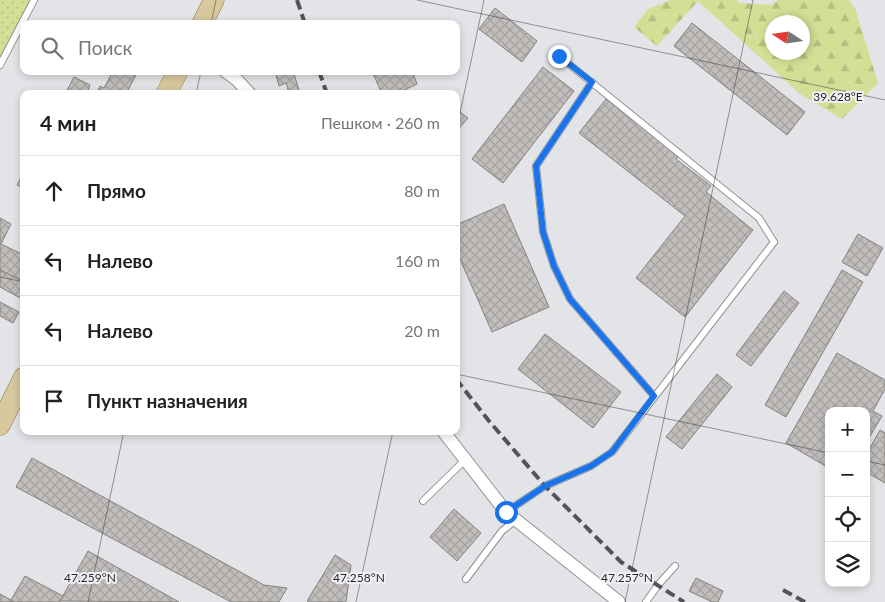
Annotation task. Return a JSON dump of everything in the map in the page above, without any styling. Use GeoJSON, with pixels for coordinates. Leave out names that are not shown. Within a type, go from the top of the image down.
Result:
{"type":"FeatureCollection","features":[{"type":"Feature","properties":{"kind":"main road"},"geometry":{"type":"LineString","coordinates":[[204,20],[214,0]]}},
{"type":"Feature","properties":{"kind":"main road"},"geometry":{"type":"LineString","coordinates":[[168,90],[176,75]]}},
{"type":"Feature","properties":{"kind":"main road"},"geometry":{"type":"LineString","coordinates":[[0,425],[20,385]]}},
{"type":"Feature","properties":{"kind":"street"},"geometry":{"type":"LineString","coordinates":[[230,75],[246,90]]}},
{"type":"Feature","properties":{"kind":"street"},"geometry":{"type":"LineString","coordinates":[[446,435],[511,516],[616,601]]}},
{"type":"Feature","properties":{"kind":"lane"},"geometry":{"type":"LineString","coordinates":[[24,20],[34,0]]}},
{"type":"Feature","properties":{"kind":"lane"},"geometry":{"type":"LineString","coordinates":[[0,65],[20,27]]}},
{"type":"Feature","properties":{"kind":"lane"},"geometry":{"type":"LineString","coordinates":[[466,578],[502,531],[511,516],[545,486],[591,466],[612,452],[774,242],[759,218],[559,56]]}},
{"type":"Feature","properties":{"kind":"lane"},"geometry":{"type":"LineString","coordinates":[[592,82],[536,166],[543,232],[554,266],[570,299],[654,396]]}},
{"type":"Feature","properties":{"kind":"lane"},"geometry":{"type":"LineString","coordinates":[[423,501],[465,460]]}},
{"type":"Feature","properties":{"kind":"lane"},"geometry":{"type":"LineString","coordinates":[[646,602],[675,566]]}},
{"type":"Feature","properties":{"kind":"green space"},"geometry":{"type":"Polygon","coordinates":[[[0,0],[36,0],[26,20],[20,20],[20,32],[0,71],[0,0]]]}},
{"type":"Feature","properties":{"kind":"green space"},"geometry":{"type":"Polygon","coordinates":[[[671,0],[737,0],[738,3],[772,5],[778,0],[849,0],[855,8],[878,83],[842,119],[800,94],[698,1],[657,46],[634,27],[648,9],[671,0]]]}},
{"type":"Feature","properties":{"kind":"building"},"geometry":{"type":"Polygon","coordinates":[[[495,8],[537,41],[522,62],[479,29],[495,8]]]}},
{"type":"Feature","properties":{"kind":"building"},"geometry":{"type":"Polygon","coordinates":[[[692,23],[805,112],[787,135],[674,46],[692,23]]]}},
{"type":"Feature","properties":{"kind":"building"},"geometry":{"type":"Polygon","coordinates":[[[543,67],[574,91],[503,183],[472,159],[543,67]]]}},
{"type":"Feature","properties":{"kind":"building"},"geometry":{"type":"Polygon","coordinates":[[[111,75],[136,75],[128,90],[98,90],[100,86],[104,88],[111,75]]]}},
{"type":"Feature","properties":{"kind":"building"},"geometry":{"type":"Polygon","coordinates":[[[276,75],[294,75],[299,90],[288,90],[286,83],[279,86],[276,75]]]}},
{"type":"Feature","properties":{"kind":"building"},"geometry":{"type":"Polygon","coordinates":[[[374,75],[414,75],[417,84],[404,90],[380,90],[374,75]]]}},
{"type":"Feature","properties":{"kind":"building"},"geometry":{"type":"Polygon","coordinates":[[[74,77],[90,85],[88,90],[67,90],[74,77]]]}},
{"type":"Feature","properties":{"kind":"building"},"geometry":{"type":"Polygon","coordinates":[[[606,99],[679,156],[676,159],[711,186],[706,192],[753,230],[685,317],[636,278],[685,216],[579,133],[606,99]]]}},
{"type":"Feature","properties":{"kind":"building"},"geometry":{"type":"Polygon","coordinates":[[[460,112],[468,118],[460,127],[460,112]]]}},
{"type":"Feature","properties":{"kind":"building"},"geometry":{"type":"Polygon","coordinates":[[[504,204],[549,307],[492,332],[460,259],[460,223],[504,204]]]}},
{"type":"Feature","properties":{"kind":"building"},"geometry":{"type":"Polygon","coordinates":[[[0,218],[11,224],[1,244],[20,253],[20,280],[0,270],[0,218]]]}},
{"type":"Feature","properties":{"kind":"building"},"geometry":{"type":"Polygon","coordinates":[[[858,234],[883,248],[867,276],[842,262],[858,234]]]}},
{"type":"Feature","properties":{"kind":"building"},"geometry":{"type":"Polygon","coordinates":[[[0,270],[20,280],[20,298],[0,287],[0,270]]]}},
{"type":"Feature","properties":{"kind":"building"},"geometry":{"type":"Polygon","coordinates":[[[842,270],[863,282],[786,417],[765,405],[842,270]]]}},
{"type":"Feature","properties":{"kind":"building"},"geometry":{"type":"Polygon","coordinates":[[[784,291],[799,303],[751,366],[736,355],[784,291]]]}},
{"type":"Feature","properties":{"kind":"building"},"geometry":{"type":"Polygon","coordinates":[[[0,302],[19,312],[13,323],[0,316],[0,302]]]}},
{"type":"Feature","properties":{"kind":"building"},"geometry":{"type":"Polygon","coordinates":[[[545,334],[621,392],[593,428],[518,369],[545,334]]]}},
{"type":"Feature","properties":{"kind":"building"},"geometry":{"type":"Polygon","coordinates":[[[837,353],[885,380],[885,389],[873,411],[882,416],[870,436],[870,407],[825,407],[825,466],[786,443],[837,353]]]}},
{"type":"Feature","properties":{"kind":"building"},"geometry":{"type":"Polygon","coordinates":[[[717,374],[732,387],[682,449],[666,437],[717,374]]]}},
{"type":"Feature","properties":{"kind":"building"},"geometry":{"type":"Polygon","coordinates":[[[880,430],[885,433],[885,483],[870,474],[870,448],[880,430]]]}},
{"type":"Feature","properties":{"kind":"building"},"geometry":{"type":"Polygon","coordinates":[[[32,458],[264,585],[287,588],[279,602],[231,602],[16,487],[32,458]]]}},
{"type":"Feature","properties":{"kind":"building"},"geometry":{"type":"Polygon","coordinates":[[[454,509],[481,533],[457,561],[430,537],[454,509]]]}},
{"type":"Feature","properties":{"kind":"building"},"geometry":{"type":"Polygon","coordinates":[[[88,551],[179,602],[60,601],[88,551]]]}},
{"type":"Feature","properties":{"kind":"building"},"geometry":{"type":"Polygon","coordinates":[[[335,555],[351,565],[346,602],[307,601],[335,555]]]}},
{"type":"Feature","properties":{"kind":"building"},"geometry":{"type":"Polygon","coordinates":[[[25,576],[63,596],[60,602],[14,602],[11,600],[25,576]]]}},
{"type":"Feature","properties":{"kind":"building"},"geometry":{"type":"Polygon","coordinates":[[[696,578],[723,591],[718,602],[712,602],[689,591],[696,578]]]}},
{"type":"Feature","properties":{"kind":"building"},"geometry":{"type":"Polygon","coordinates":[[[0,594],[11,600],[14,602],[0,602],[0,594]]]}},
{"type":"Feature","properties":{"kind":"railway"},"geometry":{"type":"LineString","coordinates":[[297,0],[304,20]]}},
{"type":"Feature","properties":{"kind":"railway"},"geometry":{"type":"LineString","coordinates":[[320,75],[326,90]]}},
{"type":"Feature","properties":{"kind":"railway"},"geometry":{"type":"LineString","coordinates":[[460,384],[545,486],[621,562],[684,602]]}},
{"type":"Feature","properties":{"kind":"railway"},"geometry":{"type":"LineString","coordinates":[[783,590],[805,602]]}},
{"type":"Feature","properties":{"kind":"route"},"geometry":{"type":"LineString","coordinates":[[506,512],[545,486],[591,466],[612,452],[654,396],[570,299],[554,266],[543,232],[536,166],[592,82],[559,56]]}}]}
